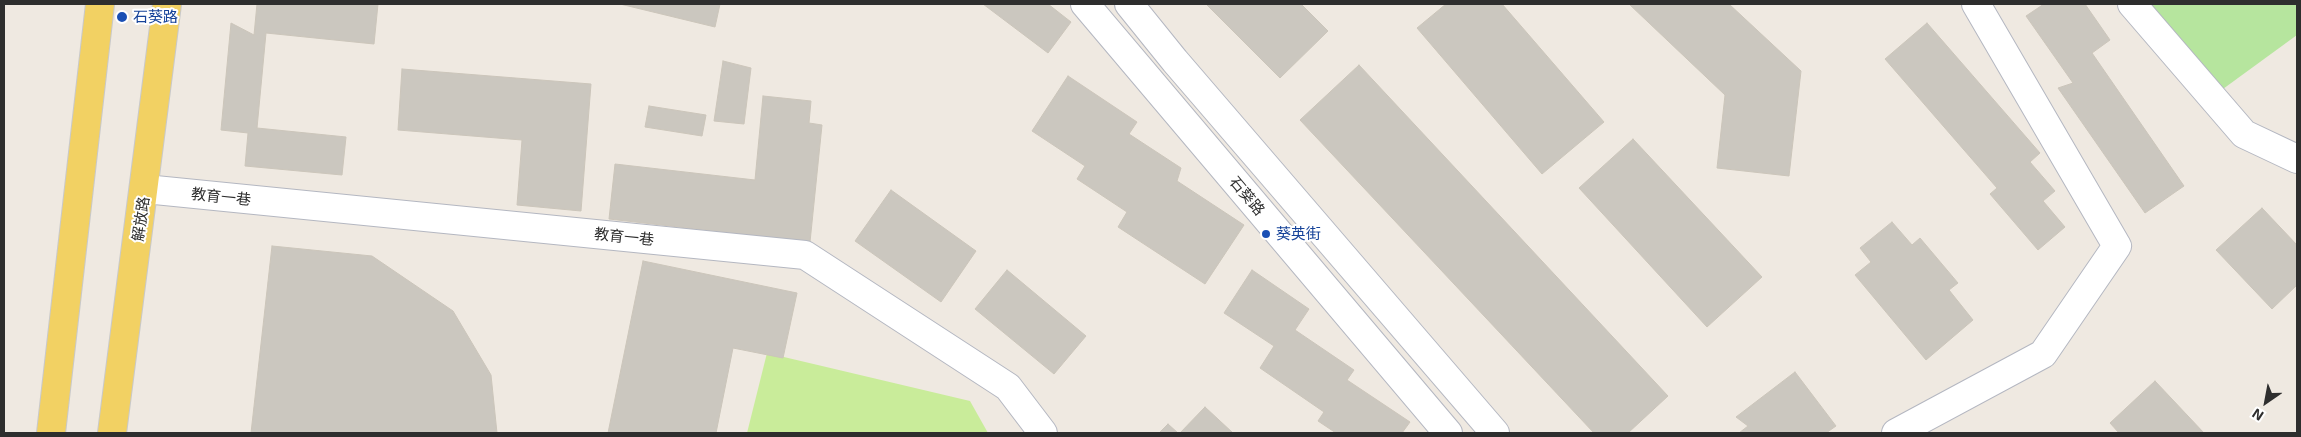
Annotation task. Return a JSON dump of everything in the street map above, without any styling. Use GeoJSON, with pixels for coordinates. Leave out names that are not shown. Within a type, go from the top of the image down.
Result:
{"type":"FeatureCollection","features":[{"type":"Feature","properties":{"kind":"main road"},"geometry":{"type":"LineString","coordinates":[[51,433],[100,4]]}},
{"type":"Feature","properties":{"kind":"main road","name":"解放路"},"geometry":{"type":"LineString","coordinates":[[112,433],[145,189],[167,4]]}},
{"type":"Feature","properties":{"kind":"street","name":"石葵路"},"geometry":{"type":"LineString","coordinates":[[1085,4],[1448,433]]}},
{"type":"Feature","properties":{"kind":"street"},"geometry":{"type":"LineString","coordinates":[[1129,4],[1495,433]]}},
{"type":"Feature","properties":{"kind":"street"},"geometry":{"type":"LineString","coordinates":[[1896,433],[2043,354],[2117,246],[1976,4]]}},
{"type":"Feature","properties":{"kind":"street"},"geometry":{"type":"LineString","coordinates":[[2132,4],[2244,134],[2297,159]]}},
{"type":"Feature","properties":{"kind":"street","name":"教育一巷"},"geometry":{"type":"LineString","coordinates":[[145,189],[804,255],[1008,387],[1043,433]]}},
{"type":"Feature","properties":{"kind":"green space"},"geometry":{"type":"Polygon","coordinates":[[[2148,4],[2297,4],[2297,35],[2201,105],[2148,4]]]}},
{"type":"Feature","properties":{"kind":"green space"},"geometry":{"type":"Polygon","coordinates":[[[767,353],[970,401],[988,433],[747,433],[767,353]]]}},
{"type":"Feature","properties":{"kind":"building"},"geometry":{"type":"Polygon","coordinates":[[[257,4],[378,4],[374,44],[266,33],[257,128],[346,137],[342,175],[245,166],[248,133],[221,130],[231,23],[254,35],[257,4]]]}},
{"type":"Feature","properties":{"kind":"building"},"geometry":{"type":"Polygon","coordinates":[[[620,4],[720,4],[715,27],[620,4]]]}},
{"type":"Feature","properties":{"kind":"building"},"geometry":{"type":"Polygon","coordinates":[[[983,4],[1048,4],[1071,22],[1048,53],[983,4]]]}},
{"type":"Feature","properties":{"kind":"building"},"geometry":{"type":"Polygon","coordinates":[[[1206,4],[1301,4],[1328,31],[1280,78],[1206,4]]]}},
{"type":"Feature","properties":{"kind":"building"},"geometry":{"type":"Polygon","coordinates":[[[1446,4],[1502,4],[1604,122],[1542,174],[1417,28],[1446,4]]]}},
{"type":"Feature","properties":{"kind":"building"},"geometry":{"type":"Polygon","coordinates":[[[1629,4],[1729,4],[1801,71],[1789,176],[1717,168],[1725,95],[1629,4]]]}},
{"type":"Feature","properties":{"kind":"building"},"geometry":{"type":"Polygon","coordinates":[[[2044,4],[2085,4],[2110,40],[2092,53],[2184,186],[2145,213],[2058,88],[2073,83],[2026,16],[2044,4]]]}},
{"type":"Feature","properties":{"kind":"building"},"geometry":{"type":"Polygon","coordinates":[[[1927,23],[2040,153],[2030,162],[2055,191],[2043,201],[2065,227],[2038,250],[1990,194],[1997,188],[1885,59],[1927,23]]]}},
{"type":"Feature","properties":{"kind":"building"},"geometry":{"type":"Polygon","coordinates":[[[723,61],[751,68],[744,124],[714,121],[723,61]]]}},
{"type":"Feature","properties":{"kind":"building"},"geometry":{"type":"Polygon","coordinates":[[[1359,65],[1668,396],[1628,433],[1594,433],[1300,120],[1359,65]]]}},
{"type":"Feature","properties":{"kind":"building"},"geometry":{"type":"Polygon","coordinates":[[[402,69],[591,84],[581,211],[517,205],[522,140],[398,130],[402,69]]]}},
{"type":"Feature","properties":{"kind":"building"},"geometry":{"type":"Polygon","coordinates":[[[1068,76],[1137,122],[1129,134],[1181,168],[1177,181],[1244,225],[1205,284],[1118,227],[1127,212],[1077,179],[1085,166],[1032,131],[1068,76]]]}},
{"type":"Feature","properties":{"kind":"building"},"geometry":{"type":"Polygon","coordinates":[[[763,96],[811,101],[809,123],[822,125],[810,242],[609,219],[615,164],[755,180],[763,96]]]}},
{"type":"Feature","properties":{"kind":"building"},"geometry":{"type":"Polygon","coordinates":[[[649,106],[706,115],[702,136],[645,127],[649,106]]]}},
{"type":"Feature","properties":{"kind":"building"},"geometry":{"type":"Polygon","coordinates":[[[1633,139],[1762,277],[1707,327],[1579,188],[1633,139]]]}},
{"type":"Feature","properties":{"kind":"building"},"geometry":{"type":"Polygon","coordinates":[[[891,190],[976,251],[941,302],[855,241],[891,190]]]}},
{"type":"Feature","properties":{"kind":"building"},"geometry":{"type":"Polygon","coordinates":[[[2262,208],[2297,245],[2297,285],[2272,309],[2216,250],[2262,208]]]}},
{"type":"Feature","properties":{"kind":"building"},"geometry":{"type":"Polygon","coordinates":[[[1892,222],[1912,245],[1920,238],[1958,283],[1949,290],[1973,320],[1926,360],[1855,275],[1871,262],[1860,248],[1892,222]]]}},
{"type":"Feature","properties":{"kind":"building"},"geometry":{"type":"Polygon","coordinates":[[[272,246],[372,256],[453,311],[491,375],[497,433],[251,433],[272,246]]]}},
{"type":"Feature","properties":{"kind":"building"},"geometry":{"type":"Polygon","coordinates":[[[643,261],[797,293],[783,358],[733,348],[716,433],[608,433],[643,261]]]}},
{"type":"Feature","properties":{"kind":"building"},"geometry":{"type":"Polygon","coordinates":[[[1007,270],[1086,336],[1054,374],[975,309],[1007,270]]]}},
{"type":"Feature","properties":{"kind":"building"},"geometry":{"type":"Polygon","coordinates":[[[1252,270],[1309,309],[1295,330],[1354,370],[1347,380],[1410,422],[1402,433],[1336,433],[1318,421],[1324,412],[1260,368],[1274,346],[1224,313],[1252,270]]]}},
{"type":"Feature","properties":{"kind":"building"},"geometry":{"type":"Polygon","coordinates":[[[1795,372],[1836,426],[1826,433],[1739,433],[1748,426],[1736,417],[1795,372]]]}},
{"type":"Feature","properties":{"kind":"building"},"geometry":{"type":"Polygon","coordinates":[[[2155,381],[2204,433],[2119,433],[2110,423],[2155,381]]]}},
{"type":"Feature","properties":{"kind":"building"},"geometry":{"type":"Polygon","coordinates":[[[1205,407],[1233,433],[1180,433],[1205,407]]]}},
{"type":"Feature","properties":{"kind":"building"},"geometry":{"type":"Polygon","coordinates":[[[1168,424],[1178,433],[1159,433],[1168,424]]]}},
{"type":"Feature","properties":{"kind":"place","name":"石葵路"},"geometry":{"type":"Point","coordinates":[122,17]}},
{"type":"Feature","properties":{"kind":"place","name":"葵英街"},"geometry":{"type":"Point","coordinates":[1266,234]}}]}
